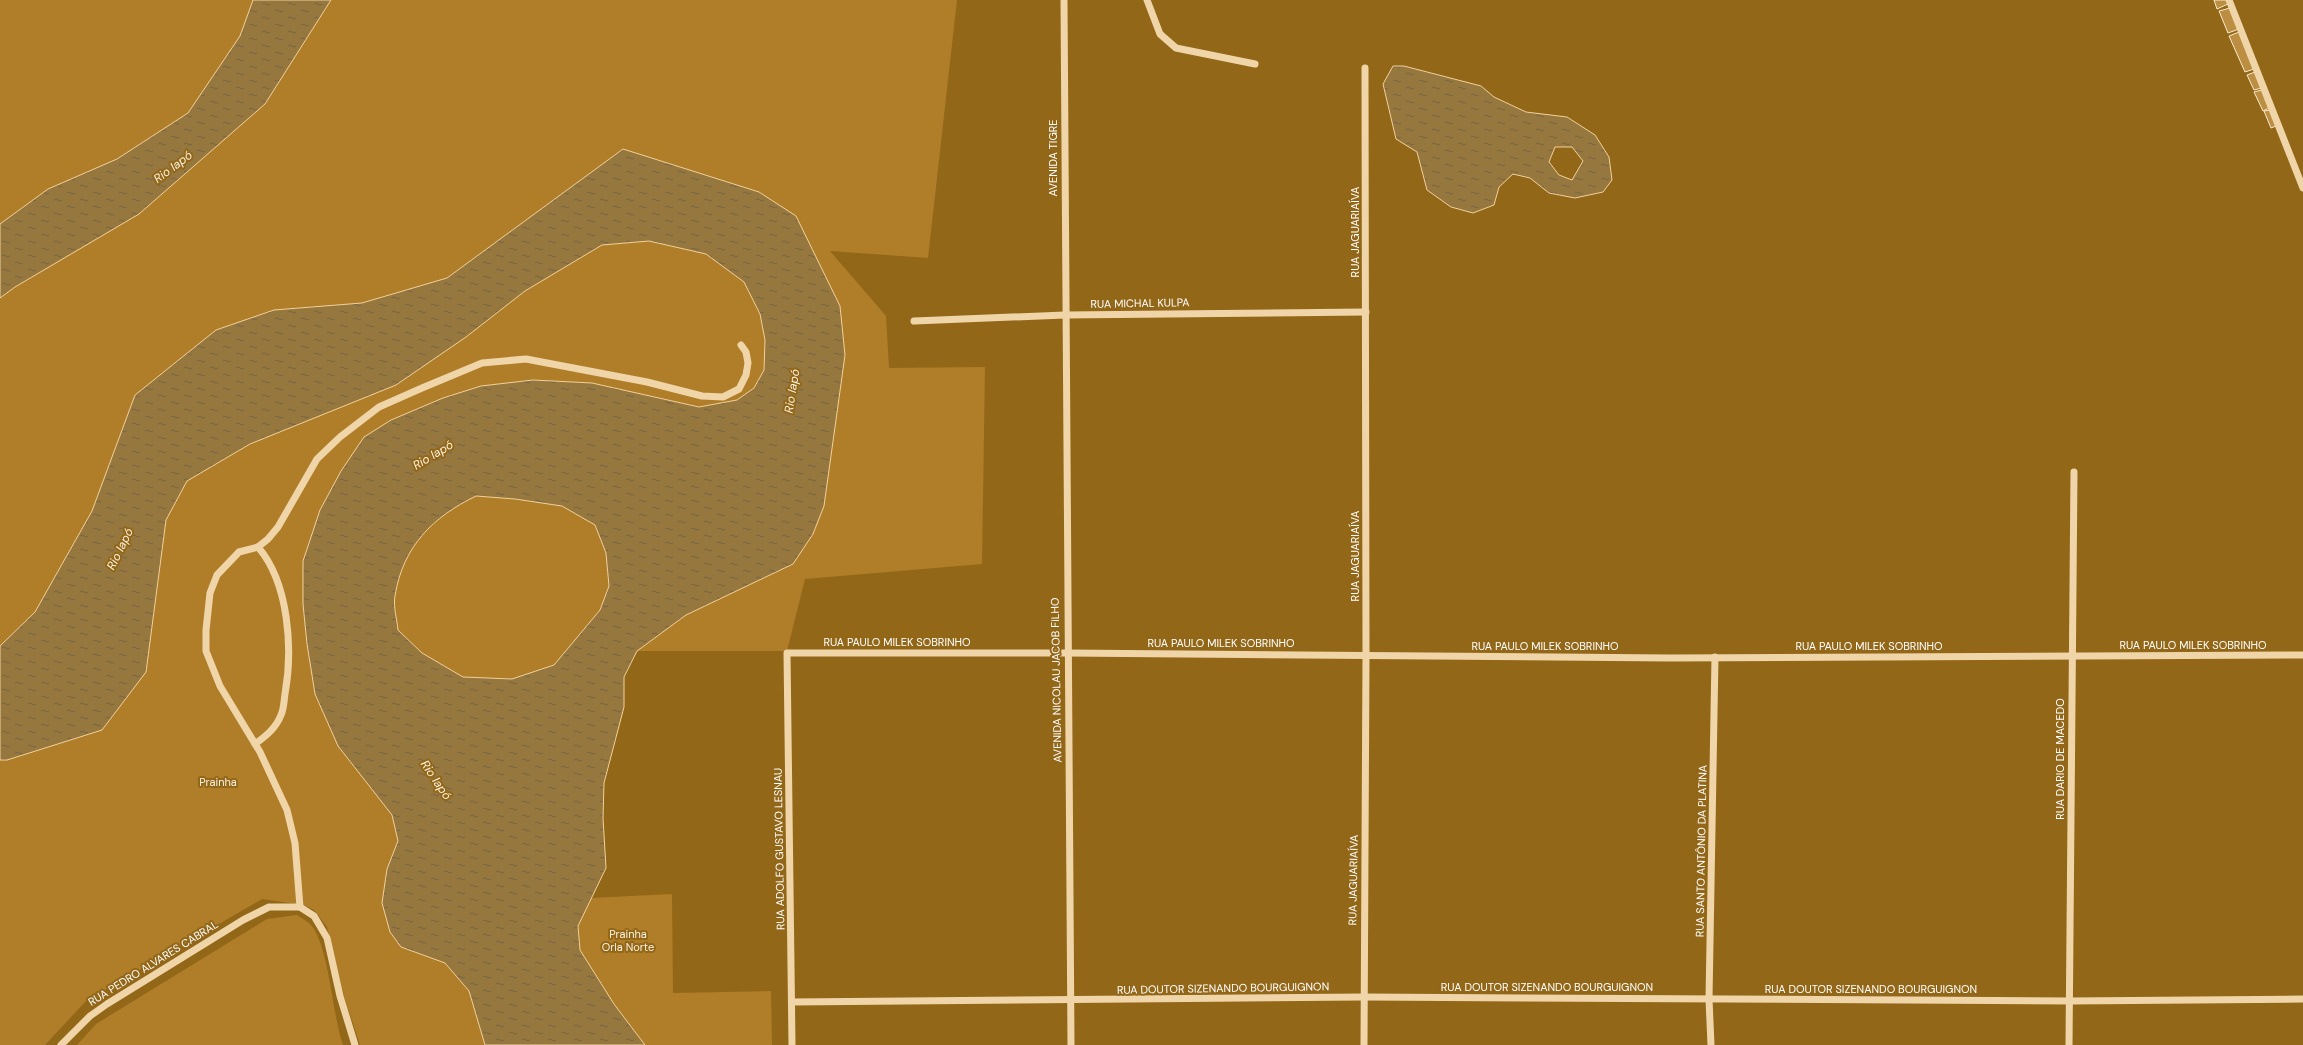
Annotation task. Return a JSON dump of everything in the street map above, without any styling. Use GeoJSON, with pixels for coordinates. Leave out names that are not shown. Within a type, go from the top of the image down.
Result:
{"type":"FeatureCollection","features":[{"type":"Feature","properties":{"kind":"street","name":"AVENIDA TIGRE"},"geometry":{"type":"LineString","coordinates":[[1064,0],[1065,315]]}},
{"type":"Feature","properties":{"kind":"street"},"geometry":{"type":"LineString","coordinates":[[1147,0],[1160,34],[1176,48],[1255,64]]}},
{"type":"Feature","properties":{"kind":"street"},"geometry":{"type":"LineString","coordinates":[[2229,0],[2303,188]]}},
{"type":"Feature","properties":{"kind":"street","name":"RUA JAGUARIAÍVA"},"geometry":{"type":"LineString","coordinates":[[1364,1045],[1363,997],[1366,655],[1365,68]]}},
{"type":"Feature","properties":{"kind":"street","name":"RUA MICHAL KULPA"},"geometry":{"type":"LineString","coordinates":[[914,321],[1065,315],[1366,312]]}},
{"type":"Feature","properties":{"kind":"street","name":"AVENIDA NICOLAU JACOB FILHO"},"geometry":{"type":"LineString","coordinates":[[1065,315],[1067,653],[1072,1045]]}},
{"type":"Feature","properties":{"kind":"street"},"geometry":{"type":"LineString","coordinates":[[355,1045],[340,996],[327,938],[314,916],[300,908],[296,856],[287,810],[255,744],[230,703],[212,668],[206,652],[206,630],[210,593],[217,575],[239,552],[258,547],[278,527],[318,459],[340,437],[379,407],[422,388],[482,363],[526,359],[647,382],[702,396],[723,397],[739,389],[746,375],[748,363],[746,352],[741,345]]}},
{"type":"Feature","properties":{"kind":"street","name":"RUA DARIO DE MACEDO"},"geometry":{"type":"LineString","coordinates":[[2069,1045],[2071,656],[2074,472]]}},
{"type":"Feature","properties":{"kind":"street"},"geometry":{"type":"LineString","coordinates":[[255,744],[271,732],[281,714],[287,680],[288,657],[284,603],[265,555],[258,547]]}},
{"type":"Feature","properties":{"kind":"street","name":"RUA PAULO MILEK SOBRINHO"},"geometry":{"type":"LineString","coordinates":[[787,653],[1067,653],[1715,657],[2303,655]]}},
{"type":"Feature","properties":{"kind":"street","name":"RUA ADOLFO GUSTAVO LESNAU"},"geometry":{"type":"LineString","coordinates":[[787,653],[792,1045]]}},
{"type":"Feature","properties":{"kind":"street","name":"RUA SANTO ANTÔNIO DA PLATINA"},"geometry":{"type":"LineString","coordinates":[[1711,1045],[1709,999],[1715,657]]}},
{"type":"Feature","properties":{"kind":"street","name":"RUA PEDRO ALVARES CABRAL"},"geometry":{"type":"LineString","coordinates":[[61,1045],[90,1016],[107,1004],[243,920],[269,907],[300,908]]}},
{"type":"Feature","properties":{"kind":"street","name":"RUA DOUTOR SIZENANDO BOURGUIGNON"},"geometry":{"type":"LineString","coordinates":[[792,1002],[1071,1001],[1363,997],[2069,1001],[2303,1000]]}},
{"type":"Feature","properties":{"kind":"green space"},"geometry":{"type":"Polygon","coordinates":[[[0,0],[253,0],[240,36],[188,113],[117,159],[48,189],[0,224],[0,0]]]}},
{"type":"Feature","properties":{"kind":"green space"},"geometry":{"type":"Polygon","coordinates":[[[331,0],[957,0],[928,258],[830,251],[886,316],[889,368],[985,367],[982,564],[805,579],[787,651],[637,651],[686,615],[793,564],[824,506],[845,355],[840,306],[819,265],[759,192],[623,149],[447,278],[362,303],[274,310],[216,330],[135,395],[92,511],[35,612],[0,646],[0,298],[265,104],[331,0]]]}},
{"type":"Feature","properties":{"kind":"green space","name":"Prainha"},"geometry":{"type":"Polygon","coordinates":[[[649,241],[706,254],[744,282],[760,314],[765,340],[764,370],[754,388],[737,400],[699,407],[592,383],[533,380],[481,386],[443,398],[391,420],[364,437],[341,471],[320,510],[303,561],[303,604],[307,644],[315,694],[338,746],[392,815],[398,841],[387,869],[401,947],[445,963],[469,991],[485,1045],[360,1045],[344,996],[327,927],[314,910],[304,905],[262,899],[86,1001],[45,1045],[0,1045],[0,760],[7,760],[146,672],[166,520],[187,481],[250,444],[320,414],[466,337],[525,291],[602,245],[649,241]]]}},
{"type":"Feature","properties":{"kind":"green space"},"geometry":{"type":"Polygon","coordinates":[[[476,496],[515,499],[562,506],[595,525],[606,553],[609,586],[600,610],[554,665],[512,679],[463,677],[422,653],[398,630],[395,596],[399,578],[405,562],[413,548],[422,535],[446,513],[476,496]]]}},
{"type":"Feature","properties":{"kind":"green space","name":"Prainha Orla Norte"},"geometry":{"type":"Polygon","coordinates":[[[672,894],[673,993],[771,991],[772,1045],[645,1045],[614,1004],[580,950],[578,925],[591,898],[672,894]]]}},
{"type":"Feature","properties":{"kind":"green space"},"geometry":{"type":"Polygon","coordinates":[[[297,915],[310,924],[322,947],[343,1045],[77,1045],[96,1024],[267,919],[297,915]]]}},
{"type":"Feature","properties":{"kind":"water","name":"Rio Iapó"},"geometry":{"type":"Polygon","coordinates":[[[253,0],[331,0],[265,104],[139,214],[15,287],[0,298],[0,224],[48,189],[117,159],[188,113],[240,36],[253,0]]]}},
{"type":"Feature","properties":{"kind":"water"},"geometry":{"type":"Polygon","coordinates":[[[1393,66],[1404,66],[1481,86],[1494,97],[1526,112],[1567,117],[1595,135],[1609,157],[1612,180],[1603,192],[1575,198],[1549,193],[1530,178],[1513,174],[1499,187],[1494,205],[1473,213],[1451,207],[1427,190],[1417,152],[1396,139],[1383,84],[1393,66]],[[1555,147],[1549,162],[1559,175],[1572,180],[1583,161],[1572,147],[1555,147]]]}},
{"type":"Feature","properties":{"kind":"water","name":"Rio Iapó"},"geometry":{"type":"Polygon","coordinates":[[[623,149],[759,192],[796,216],[840,306],[845,355],[824,506],[813,534],[793,564],[686,615],[637,651],[624,677],[624,707],[604,783],[603,818],[606,868],[578,926],[580,950],[614,1004],[645,1045],[485,1045],[469,991],[445,963],[401,947],[390,932],[382,903],[387,869],[398,841],[392,815],[338,746],[315,694],[307,644],[303,604],[303,561],[320,510],[341,471],[364,437],[391,420],[443,398],[481,386],[533,380],[592,383],[699,407],[737,400],[754,388],[764,370],[765,340],[760,314],[744,282],[706,254],[649,241],[602,245],[525,291],[466,337],[396,385],[250,444],[187,481],[166,520],[146,672],[102,730],[7,760],[0,760],[0,646],[35,612],[92,511],[135,395],[216,330],[274,310],[362,303],[447,278],[623,149]],[[476,496],[446,513],[422,535],[405,562],[399,578],[395,596],[398,630],[422,653],[463,677],[512,679],[554,665],[600,610],[609,586],[606,553],[595,525],[562,506],[515,499],[476,496]]]}},
{"type":"Feature","properties":{"kind":"building"},"geometry":{"type":"Polygon","coordinates":[[[2214,0],[2227,0],[2228,4],[2217,9],[2214,0]]]}},
{"type":"Feature","properties":{"kind":"building"},"geometry":{"type":"Polygon","coordinates":[[[2230,8],[2239,29],[2228,33],[2219,11],[2230,8]]]}},
{"type":"Feature","properties":{"kind":"building"},"geometry":{"type":"Polygon","coordinates":[[[2239,32],[2254,69],[2245,72],[2229,36],[2239,32]]]}},
{"type":"Feature","properties":{"kind":"building"},"geometry":{"type":"Polygon","coordinates":[[[2255,72],[2262,88],[2254,90],[2247,75],[2255,72]]]}},
{"type":"Feature","properties":{"kind":"building"},"geometry":{"type":"Polygon","coordinates":[[[2262,90],[2269,108],[2263,111],[2254,92],[2262,90]]]}},
{"type":"Feature","properties":{"kind":"building"},"geometry":{"type":"Polygon","coordinates":[[[2270,110],[2276,126],[2271,128],[2264,111],[2270,110]]]}}]}
